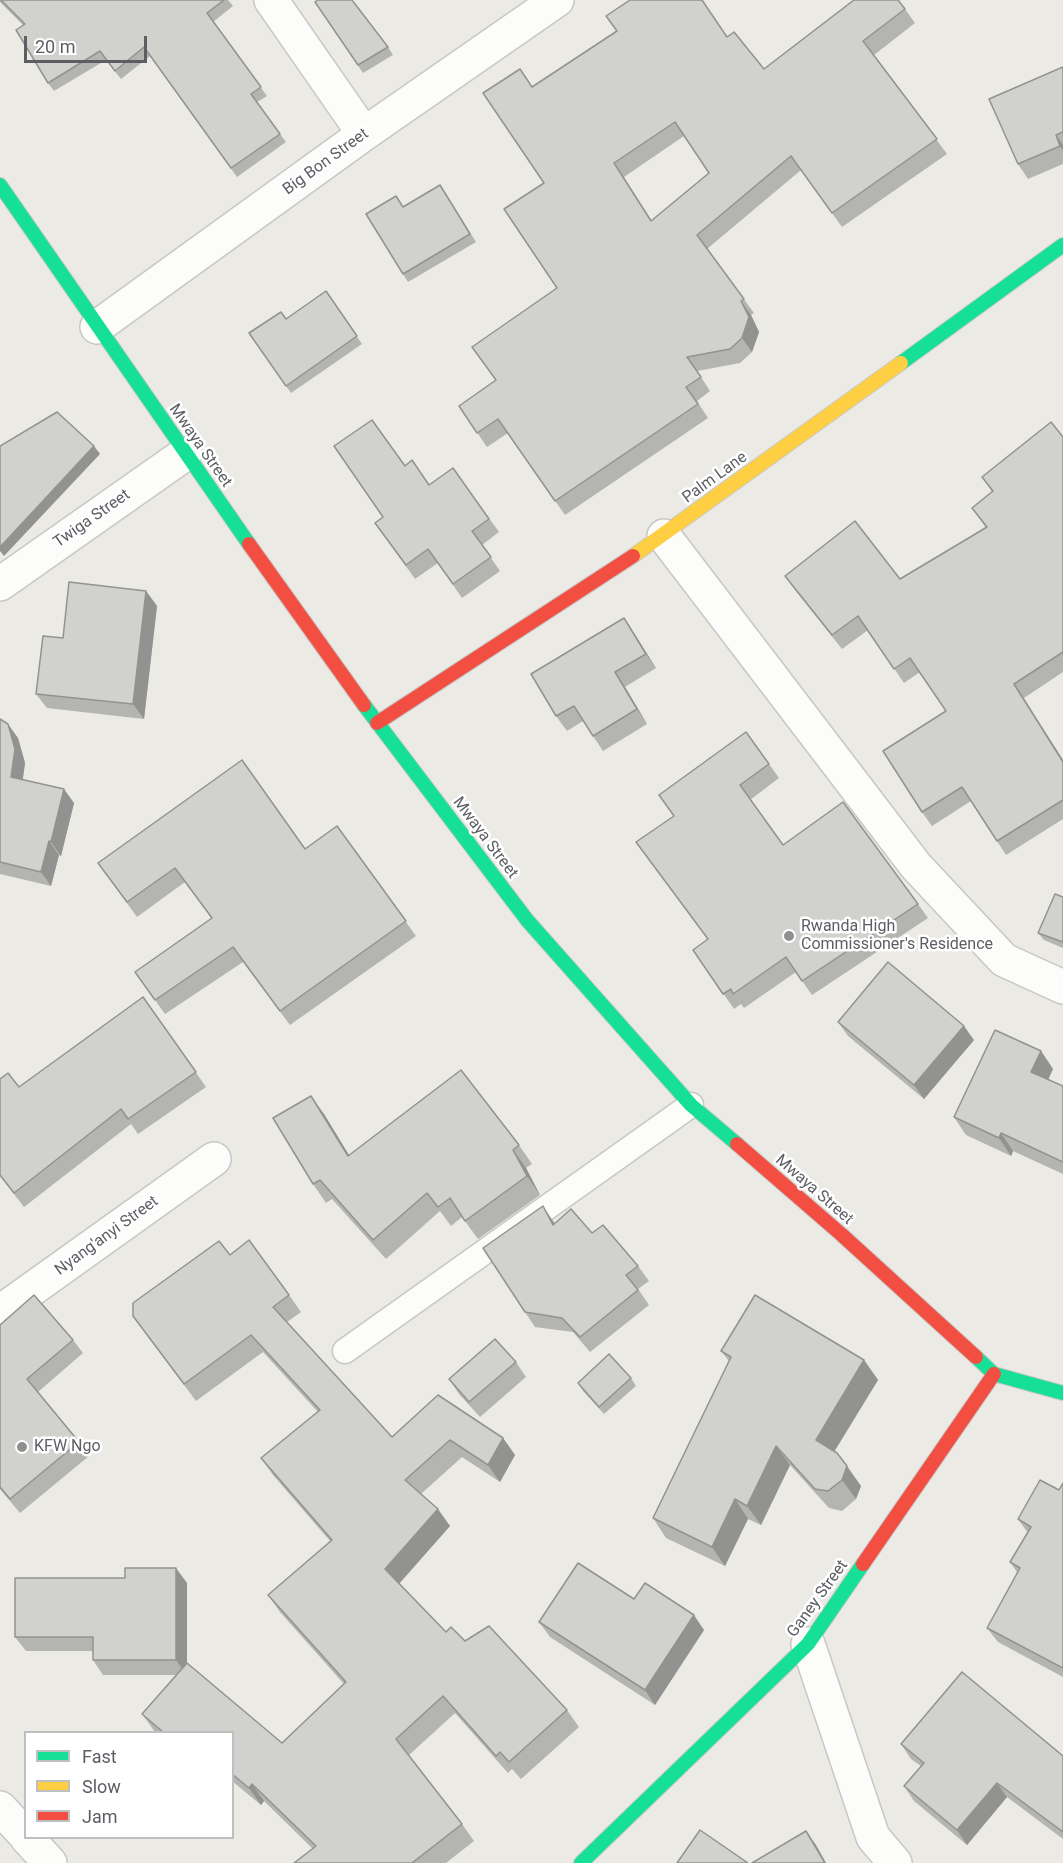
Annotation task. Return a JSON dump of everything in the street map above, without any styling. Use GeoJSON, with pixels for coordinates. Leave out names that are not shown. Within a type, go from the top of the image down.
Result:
{"type":"FeatureCollection","features":[{"type":"Feature","properties":{"kind":"street"},"geometry":{"type":"LineString","coordinates":[[271,0],[364,134]]}},
{"type":"Feature","properties":{"kind":"street","name":"Big Bon Street"},"geometry":{"type":"LineString","coordinates":[[97,327],[364,134],[557,0]]}},
{"type":"Feature","properties":{"kind":"street","name":"Mwaya Street"},"geometry":{"type":"LineString","coordinates":[[0,185],[184,454],[376,723],[527,920],[691,1105],[842,1235],[994,1374],[1063,1393]]}},
{"type":"Feature","properties":{"kind":"street","name":"Palm Lane"},"geometry":{"type":"LineString","coordinates":[[376,723],[664,536],[1063,245]]}},
{"type":"Feature","properties":{"kind":"street","name":"Twiga Street"},"geometry":{"type":"LineString","coordinates":[[0,584],[184,454]]}},
{"type":"Feature","properties":{"kind":"street"},"geometry":{"type":"LineString","coordinates":[[664,536],[916,866],[1004,960],[1063,987]]}},
{"type":"Feature","properties":{"kind":"street","name":"Nyang'anyi Street"},"geometry":{"type":"LineString","coordinates":[[0,1312],[214,1159]]}},
{"type":"Feature","properties":{"kind":"street","name":"Ganey Street"},"geometry":{"type":"LineString","coordinates":[[581,1863],[808,1644],[994,1374]]}},
{"type":"Feature","properties":{"kind":"street"},"geometry":{"type":"LineString","coordinates":[[808,1644],[873,1837],[895,1863]]}},
{"type":"Feature","properties":{"kind":"street"},"geometry":{"type":"LineString","coordinates":[[0,1808],[24,1835]]}},
{"type":"Feature","properties":{"kind":"street"},"geometry":{"type":"LineString","coordinates":[[28,1839],[50,1863]]}},
{"type":"Feature","properties":{"kind":"lane"},"geometry":{"type":"LineString","coordinates":[[345,1351],[691,1105]]}},
{"type":"Feature","properties":{"kind":"building"},"geometry":{"type":"Polygon","coordinates":[[[1,0],[224,0],[207,13],[261,87],[251,94],[280,134],[231,168],[144,47],[115,71],[100,51],[48,83],[16,30],[25,24],[1,0]]]}},
{"type":"Feature","properties":{"kind":"building"},"geometry":{"type":"Polygon","coordinates":[[[318,0],[352,0],[388,47],[358,65],[315,2],[318,0]]]}},
{"type":"Feature","properties":{"kind":"building"},"geometry":{"type":"Polygon","coordinates":[[[630,0],[702,0],[727,37],[734,32],[764,69],[854,0],[898,0],[905,9],[863,41],[937,139],[832,213],[791,156],[697,235],[744,299],[741,301],[749,317],[742,338],[730,349],[687,357],[701,377],[686,387],[698,404],[555,501],[498,419],[477,433],[459,406],[496,380],[472,347],[557,288],[504,209],[544,183],[483,93],[520,69],[532,87],[617,31],[606,16],[630,0]],[[675,122],[614,163],[651,221],[709,173],[675,122]]]}},
{"type":"Feature","properties":{"kind":"building"},"geometry":{"type":"Polygon","coordinates":[[[1063,67],[1063,132],[1056,135],[1060,146],[1018,164],[989,99],[1063,67]]]}},
{"type":"Feature","properties":{"kind":"building"},"geometry":{"type":"Polygon","coordinates":[[[440,185],[470,234],[403,274],[366,214],[396,196],[403,207],[440,185]]]}},
{"type":"Feature","properties":{"kind":"building"},"geometry":{"type":"Polygon","coordinates":[[[326,291],[357,336],[286,386],[249,333],[281,312],[286,319],[326,291]]]}},
{"type":"Feature","properties":{"kind":"building"},"geometry":{"type":"Polygon","coordinates":[[[57,412],[94,446],[0,547],[0,446],[57,412]]]}},
{"type":"Feature","properties":{"kind":"building"},"geometry":{"type":"Polygon","coordinates":[[[372,420],[405,466],[412,460],[429,485],[453,468],[489,519],[472,531],[491,557],[453,584],[428,549],[406,565],[375,523],[383,517],[334,446],[372,420]]]}},
{"type":"Feature","properties":{"kind":"building"},"geometry":{"type":"Polygon","coordinates":[[[1051,422],[1063,437],[1063,652],[1014,684],[1063,762],[1063,800],[997,841],[962,787],[922,812],[883,751],[946,711],[910,658],[894,669],[858,616],[832,635],[785,576],[855,521],[900,579],[987,527],[972,508],[993,491],[982,477],[1051,422]]]}},
{"type":"Feature","properties":{"kind":"building"},"geometry":{"type":"Polygon","coordinates":[[[69,582],[146,591],[133,704],[36,694],[43,636],[63,638],[69,582]]]}},
{"type":"Feature","properties":{"kind":"building"},"geometry":{"type":"Polygon","coordinates":[[[624,618],[646,654],[615,672],[637,709],[593,736],[574,706],[556,716],[531,674],[624,618]]]}},
{"type":"Feature","properties":{"kind":"building"},"geometry":{"type":"Polygon","coordinates":[[[0,719],[8,724],[15,749],[11,777],[64,789],[41,872],[0,862],[0,719]]]}},
{"type":"Feature","properties":{"kind":"building"},"geometry":{"type":"Polygon","coordinates":[[[746,732],[769,764],[740,785],[783,845],[843,802],[918,904],[802,981],[786,957],[733,994],[731,989],[723,994],[693,950],[708,939],[636,842],[674,816],[659,795],[746,732]]]}},
{"type":"Feature","properties":{"kind":"building"},"geometry":{"type":"Polygon","coordinates":[[[242,760],[305,849],[337,826],[406,921],[280,1011],[233,947],[155,1000],[135,972],[212,918],[175,868],[127,902],[98,863],[242,760]]]}},
{"type":"Feature","properties":{"kind":"building"},"geometry":{"type":"Polygon","coordinates":[[[1055,894],[1063,897],[1063,942],[1038,933],[1055,894]]]}},
{"type":"Feature","properties":{"kind":"building"},"geometry":{"type":"Polygon","coordinates":[[[888,962],[964,1026],[914,1085],[838,1022],[888,962]]]}},
{"type":"Feature","properties":{"kind":"building"},"geometry":{"type":"Polygon","coordinates":[[[143,997],[196,1072],[128,1119],[121,1109],[14,1193],[0,1175],[0,1079],[8,1073],[19,1087],[143,997]]]}},
{"type":"Feature","properties":{"kind":"building"},"geometry":{"type":"Polygon","coordinates":[[[995,1030],[1041,1051],[1031,1072],[1063,1086],[1063,1162],[1001,1133],[999,1138],[954,1117],[995,1030]]]}},
{"type":"Feature","properties":{"kind":"building"},"geometry":{"type":"Polygon","coordinates":[[[461,1070],[519,1145],[513,1150],[527,1176],[465,1221],[450,1198],[438,1207],[427,1193],[373,1240],[320,1180],[313,1184],[273,1118],[311,1096],[348,1156],[461,1070]]]}},
{"type":"Feature","properties":{"kind":"building"},"geometry":{"type":"Polygon","coordinates":[[[543,1206],[553,1225],[571,1209],[592,1233],[603,1225],[638,1266],[626,1275],[638,1290],[580,1337],[562,1318],[525,1312],[483,1248],[543,1206]]]}},
{"type":"Feature","properties":{"kind":"building"},"geometry":{"type":"Polygon","coordinates":[[[249,1240],[289,1295],[273,1307],[392,1437],[438,1395],[503,1438],[488,1465],[450,1440],[405,1480],[438,1509],[385,1569],[446,1632],[451,1627],[465,1641],[489,1626],[567,1710],[509,1762],[500,1752],[496,1756],[443,1696],[396,1739],[462,1824],[412,1863],[294,1863],[316,1846],[252,1784],[249,1788],[234,1776],[234,1731],[162,1731],[142,1714],[187,1663],[282,1743],[346,1682],[268,1595],[332,1540],[261,1458],[320,1410],[251,1335],[184,1384],[133,1316],[133,1303],[219,1241],[230,1255],[249,1240]]]}},
{"type":"Feature","properties":{"kind":"building"},"geometry":{"type":"Polygon","coordinates":[[[34,1295],[73,1340],[27,1379],[79,1442],[10,1499],[0,1487],[0,1325],[34,1295]]]}},
{"type":"Feature","properties":{"kind":"building"},"geometry":{"type":"Polygon","coordinates":[[[755,1295],[864,1360],[816,1440],[837,1453],[847,1466],[842,1480],[828,1491],[815,1489],[776,1446],[747,1506],[735,1499],[712,1547],[653,1518],[731,1357],[721,1351],[755,1295]]]}},
{"type":"Feature","properties":{"kind":"building"},"geometry":{"type":"Polygon","coordinates":[[[495,1339],[516,1362],[469,1402],[449,1379],[495,1339]]]}},
{"type":"Feature","properties":{"kind":"building"},"geometry":{"type":"Polygon","coordinates":[[[609,1354],[631,1378],[599,1407],[578,1383],[609,1354]]]}},
{"type":"Feature","properties":{"kind":"building"},"geometry":{"type":"Polygon","coordinates":[[[1040,1480],[1059,1490],[1063,1483],[1063,1668],[987,1628],[1020,1568],[1010,1562],[1031,1527],[1018,1519],[1040,1480]]]}},
{"type":"Feature","properties":{"kind":"building"},"geometry":{"type":"Polygon","coordinates":[[[578,1563],[634,1599],[645,1583],[694,1615],[645,1690],[539,1622],[578,1563]]]}},
{"type":"Feature","properties":{"kind":"building"},"geometry":{"type":"Polygon","coordinates":[[[125,1568],[176,1568],[176,1660],[93,1660],[93,1637],[15,1637],[15,1578],[125,1578],[125,1568]]]}},
{"type":"Feature","properties":{"kind":"building"},"geometry":{"type":"Polygon","coordinates":[[[962,1672],[1063,1756],[1063,1832],[997,1783],[957,1830],[904,1786],[924,1763],[901,1744],[962,1672]]]}},
{"type":"Feature","properties":{"kind":"building"},"geometry":{"type":"Polygon","coordinates":[[[700,1830],[748,1863],[677,1863],[700,1830]]]}},
{"type":"Feature","properties":{"kind":"building"},"geometry":{"type":"Polygon","coordinates":[[[806,1831],[825,1863],[752,1863],[806,1831]]]}},
{"type":"Feature","properties":{"kind":"traffic: fast"},"geometry":{"type":"LineString","coordinates":[[0,185],[249,544]]}},
{"type":"Feature","properties":{"kind":"traffic: fast"},"geometry":{"type":"LineString","coordinates":[[901,363],[1063,245]]}},
{"type":"Feature","properties":{"kind":"traffic: fast"},"geometry":{"type":"LineString","coordinates":[[364,705],[527,920],[691,1105],[737,1144]]}},
{"type":"Feature","properties":{"kind":"traffic: fast"},"geometry":{"type":"LineString","coordinates":[[976,1357],[994,1374],[1063,1393]]}},
{"type":"Feature","properties":{"kind":"traffic: fast"},"geometry":{"type":"LineString","coordinates":[[581,1863],[808,1644],[863,1564]]}},
{"type":"Feature","properties":{"kind":"traffic: slow"},"geometry":{"type":"LineString","coordinates":[[633,556],[901,363]]}},
{"type":"Feature","properties":{"kind":"traffic: jam"},"geometry":{"type":"LineString","coordinates":[[249,544],[364,705]]}},
{"type":"Feature","properties":{"kind":"traffic: jam"},"geometry":{"type":"LineString","coordinates":[[377,723],[633,556]]}},
{"type":"Feature","properties":{"kind":"traffic: jam"},"geometry":{"type":"LineString","coordinates":[[737,1144],[842,1235],[976,1357]]}},
{"type":"Feature","properties":{"kind":"traffic: jam"},"geometry":{"type":"LineString","coordinates":[[863,1564],[994,1374]]}},
{"type":"Feature","properties":{"kind":"place","name":"Rwanda High Commissioner's Residence"},"geometry":{"type":"Point","coordinates":[789,936]}},
{"type":"Feature","properties":{"kind":"place","name":"KFW Ngo"},"geometry":{"type":"Point","coordinates":[22,1447]}}]}
